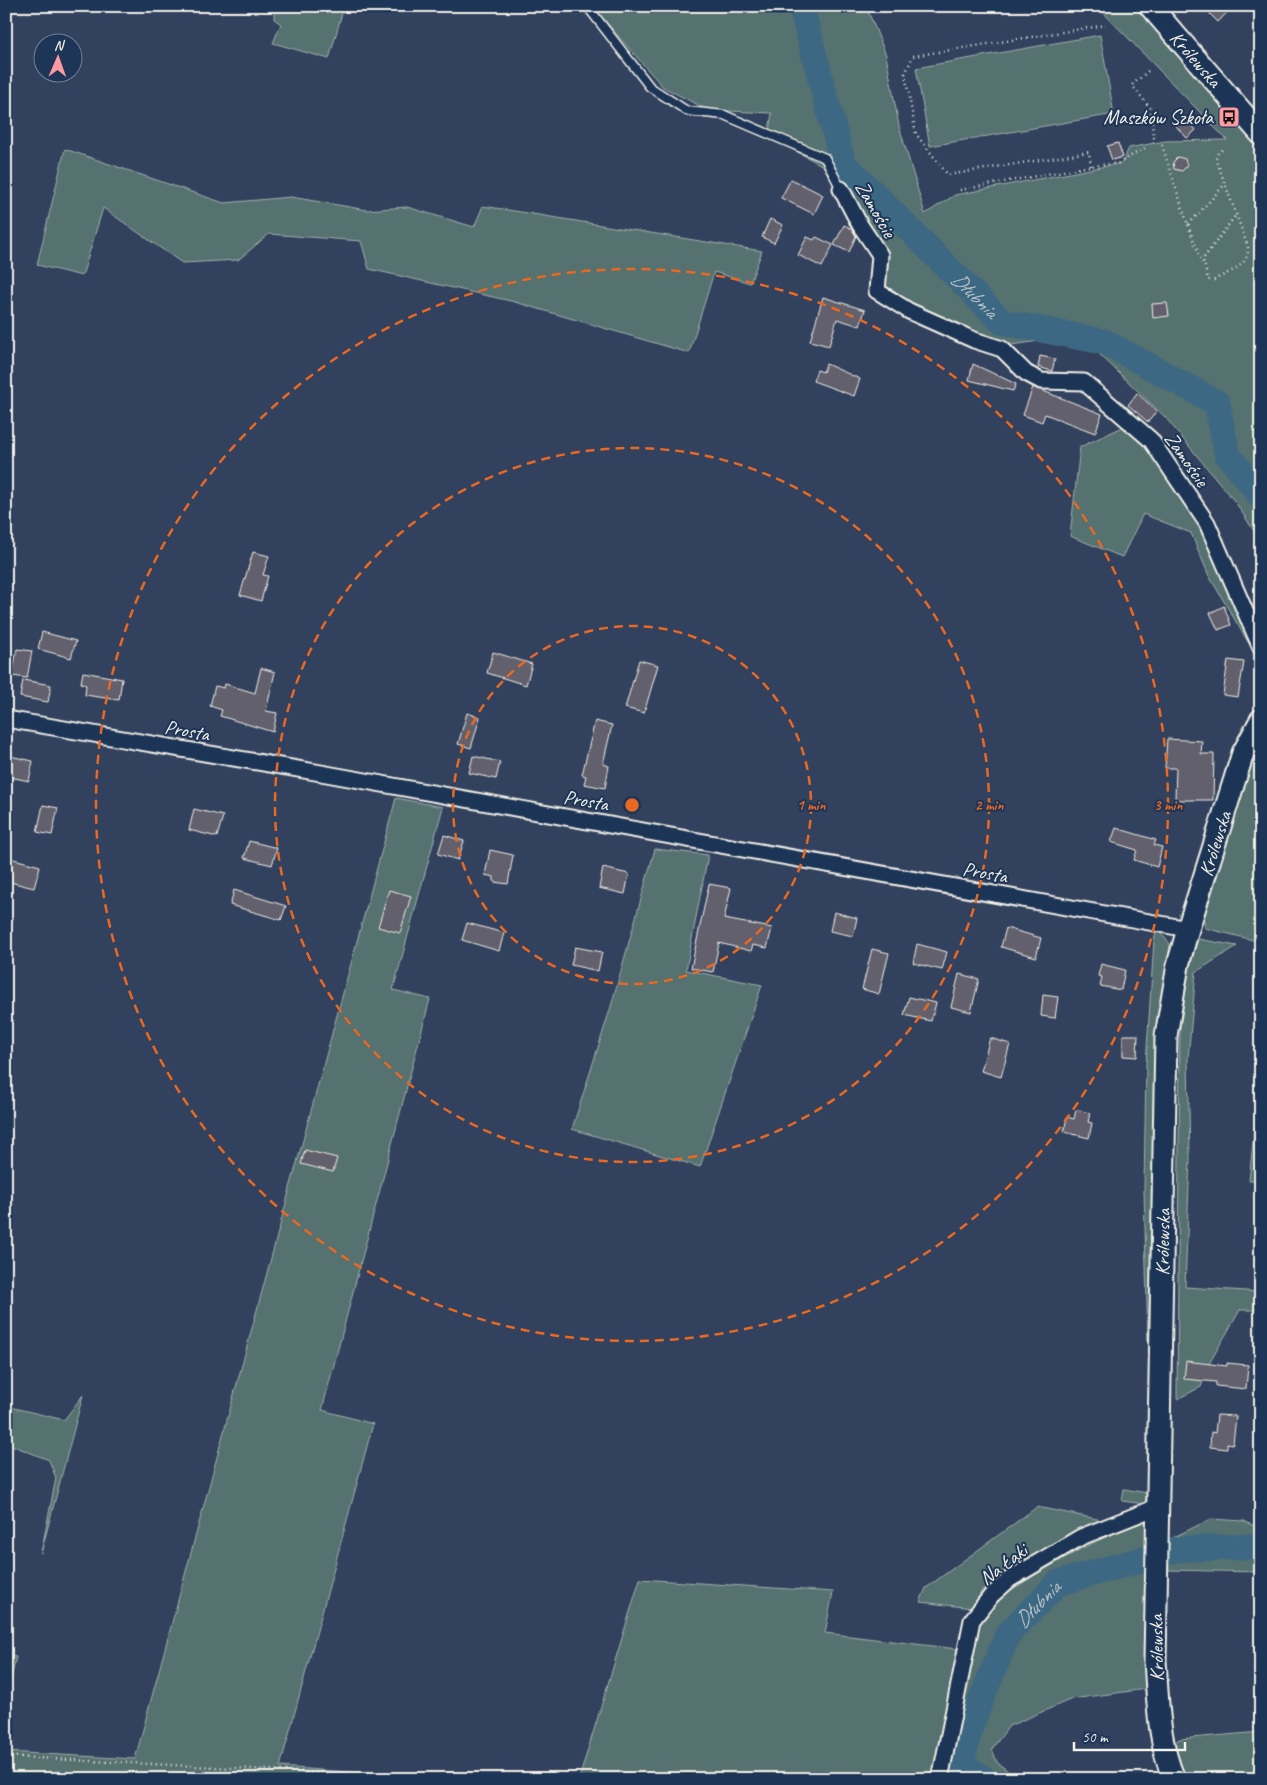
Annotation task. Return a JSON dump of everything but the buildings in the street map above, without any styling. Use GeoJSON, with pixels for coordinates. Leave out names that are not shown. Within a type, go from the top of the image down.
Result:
{"type":"FeatureCollection","features":[{"type":"Feature","properties":{"kind":"street","name":"Królewska"},"geometry":{"type":"LineString","coordinates":[[1150,6],[1261,134]]}},
{"type":"Feature","properties":{"kind":"street","name":"Zamoście"},"geometry":{"type":"LineString","coordinates":[[841,189],[880,255],[877,291],[909,311],[974,340],[1002,349],[1026,373],[1041,381],[1084,382],[1151,440],[1207,523],[1261,648]]}},
{"type":"Feature","properties":{"kind":"street","name":"Prosta"},"geometry":{"type":"LineString","coordinates":[[6,719],[321,773],[1188,928]]}},
{"type":"Feature","properties":{"kind":"street","name":"Królewska"},"geometry":{"type":"LineString","coordinates":[[1174,1779],[1166,1760],[1160,1731],[1154,1661],[1166,1036],[1178,966],[1188,928],[1243,753],[1261,720]]}},
{"type":"Feature","properties":{"kind":"street","name":"Na Łąki"},"geometry":{"type":"LineString","coordinates":[[940,1779],[972,1620],[990,1596],[1010,1579],[1081,1537],[1158,1516]]}},
{"type":"Feature","properties":{"kind":"lane","name":"Zamoście"},"geometry":{"type":"LineString","coordinates":[[587,6],[650,87],[687,112],[724,114],[825,158],[841,189]]}},
{"type":"Feature","properties":{"kind":"path"},"geometry":{"type":"LineString","coordinates":[[1091,166],[1090,152],[948,175],[916,134],[905,74],[913,56],[1106,25]]}},
{"type":"Feature","properties":{"kind":"path"},"geometry":{"type":"LineString","coordinates":[[1148,71],[1132,86],[1150,108],[1155,146]]}},
{"type":"Feature","properties":{"kind":"path"},"geometry":{"type":"LineString","coordinates":[[1162,145],[1208,280],[1214,280],[1245,262],[1249,255],[1248,247],[1216,159],[1218,153],[1222,150]]}},
{"type":"Feature","properties":{"kind":"path"},"geometry":{"type":"LineString","coordinates":[[960,190],[1091,166],[1119,163],[1145,148]]}},
{"type":"Feature","properties":{"kind":"path"},"geometry":{"type":"LineString","coordinates":[[1188,225],[1225,184]]}},
{"type":"Feature","properties":{"kind":"path"},"geometry":{"type":"LineString","coordinates":[[1203,265],[1203,259],[1236,215]]}},
{"type":"Feature","properties":{"kind":"path"},"geometry":{"type":"LineString","coordinates":[[6,1756],[127,1765],[290,1770],[395,1779]]}},
{"type":"Feature","properties":{"kind":"green space"},"geometry":{"type":"Polygon","coordinates":[[[274,6],[344,6],[329,59],[273,43],[281,24],[274,19],[274,6]]]}},
{"type":"Feature","properties":{"kind":"green space"},"geometry":{"type":"Polygon","coordinates":[[[592,6],[866,6],[886,55],[899,126],[925,214],[955,195],[1122,163],[1129,148],[1165,141],[1227,140],[1097,6],[1138,6],[1229,113],[1224,116],[1230,123],[1235,120],[1261,151],[1261,171],[1258,173],[1261,175],[1261,542],[1236,503],[1165,417],[1093,348],[1046,340],[1005,346],[914,304],[886,286],[888,252],[838,174],[768,136],[772,113],[708,110],[663,87],[592,6]]]}},
{"type":"Feature","properties":{"kind":"green space"},"geometry":{"type":"Polygon","coordinates":[[[1100,35],[1114,114],[930,146],[916,68],[1100,35]]]}},
{"type":"Feature","properties":{"kind":"green space"},"geometry":{"type":"Polygon","coordinates":[[[65,149],[224,203],[291,197],[367,210],[407,207],[474,227],[483,206],[762,251],[750,283],[714,272],[689,353],[515,302],[369,269],[361,241],[269,234],[238,260],[182,263],[103,208],[82,276],[37,265],[65,149]]]}},
{"type":"Feature","properties":{"kind":"green space"},"geometry":{"type":"Polygon","coordinates":[[[1127,425],[1149,447],[1198,519],[1261,664],[1209,576],[1191,533],[1143,514],[1122,557],[1070,536],[1080,447],[1127,425]]]}},
{"type":"Feature","properties":{"kind":"green space"},"geometry":{"type":"Polygon","coordinates":[[[1261,732],[1261,942],[1205,928],[1204,919],[1238,795],[1261,732]]]}},
{"type":"Feature","properties":{"kind":"green space"},"geometry":{"type":"Polygon","coordinates":[[[396,798],[443,807],[393,990],[430,999],[322,1410],[373,1424],[280,1767],[444,1779],[6,1779],[6,1752],[135,1759],[396,798]]]}},
{"type":"Feature","properties":{"kind":"green space"},"geometry":{"type":"Polygon","coordinates":[[[655,849],[708,855],[686,970],[762,985],[700,1167],[572,1129],[610,1010],[655,849]]]}},
{"type":"Feature","properties":{"kind":"green space"},"geometry":{"type":"Polygon","coordinates":[[[1157,929],[1170,944],[1158,1024],[1148,1344],[1144,1189],[1146,1064],[1154,941],[1157,929]]]}},
{"type":"Feature","properties":{"kind":"green space"},"geometry":{"type":"Polygon","coordinates":[[[1198,939],[1237,946],[1196,972],[1188,1058],[1190,1159],[1185,1287],[1261,1292],[1261,1310],[1240,1310],[1210,1362],[1201,1387],[1177,1399],[1180,1029],[1189,970],[1198,939]]]}},
{"type":"Feature","properties":{"kind":"green space"},"geometry":{"type":"Polygon","coordinates":[[[1261,1098],[1261,1181],[1249,1181],[1257,1102],[1261,1098]]]}},
{"type":"Feature","properties":{"kind":"green space"},"geometry":{"type":"Polygon","coordinates":[[[83,1395],[41,1553],[56,1478],[49,1460],[6,1443],[6,1423],[10,1407],[64,1420],[83,1395]]]}},
{"type":"Feature","properties":{"kind":"green space"},"geometry":{"type":"Polygon","coordinates":[[[1124,1489],[1147,1493],[1145,1504],[1122,1501],[1124,1489]]]}},
{"type":"Feature","properties":{"kind":"green space"},"geometry":{"type":"Polygon","coordinates":[[[1037,1507],[1107,1521],[1036,1554],[982,1590],[973,1608],[920,1602],[926,1588],[1037,1507]]]}},
{"type":"Feature","properties":{"kind":"green space"},"geometry":{"type":"Polygon","coordinates":[[[1146,1519],[1146,1689],[1072,1699],[1009,1726],[992,1749],[997,1762],[1017,1779],[944,1779],[982,1609],[1062,1560],[1103,1538],[1146,1519]]]}},
{"type":"Feature","properties":{"kind":"green space"},"geometry":{"type":"Polygon","coordinates":[[[1211,1519],[1244,1521],[1261,1529],[1261,1572],[1167,1570],[1168,1540],[1211,1519]]]}},
{"type":"Feature","properties":{"kind":"green space"},"geometry":{"type":"Polygon","coordinates":[[[640,1579],[833,1592],[825,1633],[957,1649],[933,1779],[579,1779],[640,1579]]]}},
{"type":"Feature","properties":{"kind":"green space"},"geometry":{"type":"Polygon","coordinates":[[[6,1655],[16,1657],[6,1702],[6,1655]]]}},
{"type":"Feature","properties":{"kind":"green space"},"geometry":{"type":"Polygon","coordinates":[[[1261,1732],[1261,1779],[1186,1779],[1173,1744],[1179,1739],[1261,1732]]]}},
{"type":"Feature","properties":{"kind":"waterway","name":"Dłubnia"},"geometry":{"type":"LineString","coordinates":[[801,6],[843,163],[1002,322],[1105,342],[1217,403],[1227,454],[1261,496]]}},
{"type":"Feature","properties":{"kind":"waterway","name":"Dłubnia"},"geometry":{"type":"LineString","coordinates":[[984,1779],[961,1764],[972,1722],[1008,1634],[1058,1583],[1179,1549],[1261,1546]]}},
{"type":"Feature","properties":{"kind":"place","name":"Maszków Szkoła"},"geometry":{"type":"Point","coordinates":[1229,117]}}]}
